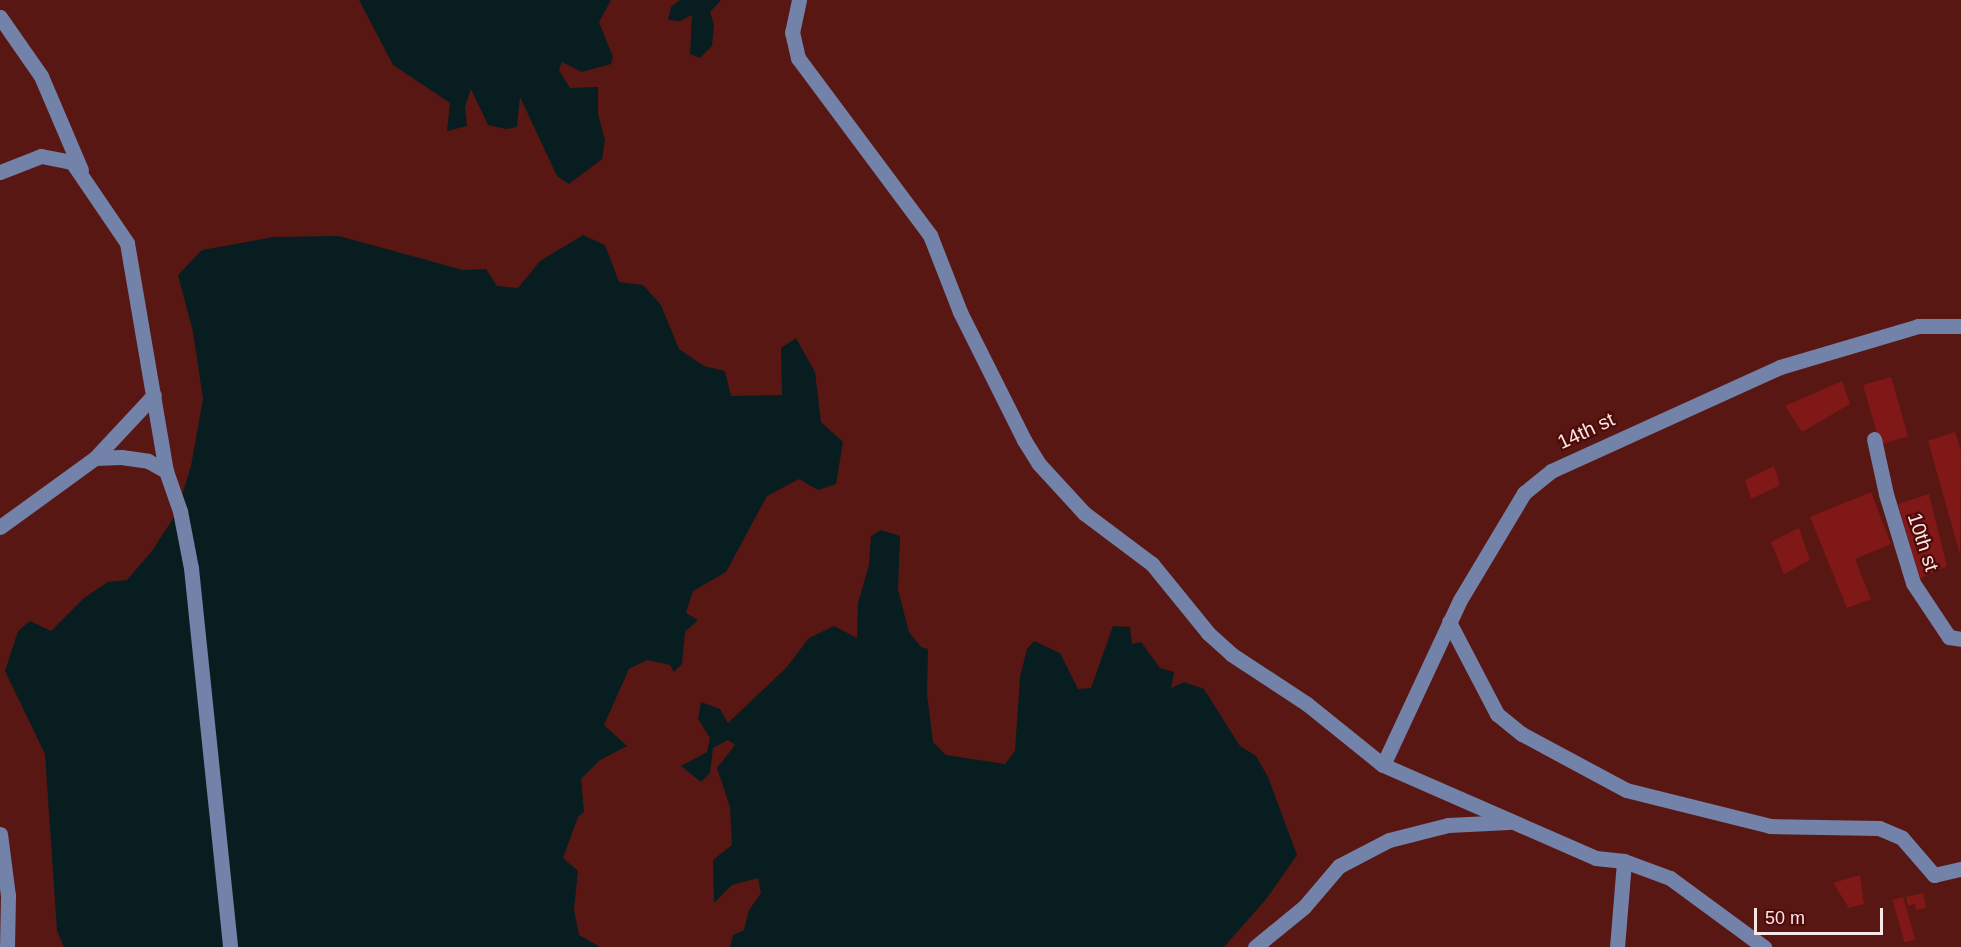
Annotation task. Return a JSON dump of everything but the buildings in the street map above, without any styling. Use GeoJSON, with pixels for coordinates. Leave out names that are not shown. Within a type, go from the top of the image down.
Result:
{"type":"FeatureCollection","features":[{"type":"Feature","properties":{"kind":"street"},"geometry":{"type":"LineString","coordinates":[[799,0],[792,32],[798,58],[930,235],[960,312],[1039,464],[1084,513],[1152,564],[1208,633],[1232,654],[1307,704],[1383,765],[1596,858],[1624,861],[1670,878],[1764,947]]}},
{"type":"Feature","properties":{"kind":"street"},"geometry":{"type":"LineString","coordinates":[[0,17],[41,76],[84,179]]}},
{"type":"Feature","properties":{"kind":"street"},"geometry":{"type":"LineString","coordinates":[[0,172],[41,156],[57,157],[72,162],[127,243],[166,471],[180,511],[192,568],[231,947]]}},
{"type":"Feature","properties":{"kind":"street","name":"14th st"},"geometry":{"type":"LineString","coordinates":[[1383,765],[1449,622],[1524,493],[1551,471],[1779,367],[1918,327],[1961,326]]}},
{"type":"Feature","properties":{"kind":"street"},"geometry":{"type":"LineString","coordinates":[[0,527],[95,458],[154,395]]}},
{"type":"Feature","properties":{"kind":"street","name":"10th st"},"geometry":{"type":"LineString","coordinates":[[1874,439],[1886,494],[1913,583],[1949,637],[1961,639]]}},
{"type":"Feature","properties":{"kind":"street"},"geometry":{"type":"LineString","coordinates":[[95,458],[121,457],[148,461],[166,471]]}},
{"type":"Feature","properties":{"kind":"street"},"geometry":{"type":"LineString","coordinates":[[1449,622],[1497,714],[1522,734],[1626,790],[1770,826],[1879,828],[1902,838],[1934,875],[1961,868]]}},
{"type":"Feature","properties":{"kind":"street"},"geometry":{"type":"LineString","coordinates":[[1255,947],[1304,907],[1338,866],[1389,840],[1448,825],[1515,822]]}},
{"type":"Feature","properties":{"kind":"street"},"geometry":{"type":"LineString","coordinates":[[0,834],[8,896],[7,947]]}},
{"type":"Feature","properties":{"kind":"street"},"geometry":{"type":"LineString","coordinates":[[1617,947],[1624,861]]}},
{"type":"Feature","properties":{"kind":"water"},"geometry":{"type":"Polygon","coordinates":[[[359,0],[611,0],[599,22],[613,57],[611,64],[582,72],[562,62],[559,70],[570,88],[598,87],[598,114],[605,140],[602,159],[569,184],[557,176],[520,97],[517,127],[506,129],[488,125],[471,89],[465,107],[467,126],[447,131],[450,103],[393,65],[359,0]]]}},
{"type":"Feature","properties":{"kind":"water"},"geometry":{"type":"Polygon","coordinates":[[[680,0],[721,0],[710,12],[714,25],[712,46],[700,58],[690,54],[692,15],[680,21],[668,20],[671,7],[680,0]]]}},
{"type":"Feature","properties":{"kind":"water"},"geometry":{"type":"Polygon","coordinates":[[[583,235],[605,245],[619,282],[643,285],[661,305],[679,349],[704,366],[725,371],[731,396],[782,395],[781,348],[796,338],[815,372],[821,422],[843,442],[836,484],[818,490],[799,479],[767,496],[726,572],[693,591],[686,613],[698,620],[685,632],[682,664],[674,672],[670,665],[647,660],[629,669],[604,725],[627,746],[600,760],[581,779],[584,812],[578,817],[563,858],[578,871],[574,910],[579,935],[600,947],[64,947],[57,931],[45,754],[5,671],[18,631],[30,621],[51,631],[84,598],[108,582],[127,580],[152,551],[176,514],[191,466],[203,399],[193,332],[178,275],[202,250],[274,237],[339,236],[463,270],[486,269],[497,286],[518,288],[540,261],[583,235]]]}},
{"type":"Feature","properties":{"kind":"water"},"geometry":{"type":"Polygon","coordinates":[[[881,530],[900,536],[898,590],[909,632],[921,647],[928,649],[927,694],[933,742],[946,755],[1005,764],[1015,751],[1020,677],[1027,649],[1034,641],[1060,653],[1078,689],[1091,688],[1113,626],[1130,627],[1132,644],[1141,642],[1160,668],[1174,672],[1171,688],[1184,682],[1204,689],[1240,746],[1256,756],[1268,777],[1297,855],[1267,898],[1224,947],[730,947],[733,935],[744,930],[749,910],[761,893],[758,878],[732,885],[714,903],[713,860],[732,845],[730,807],[717,768],[735,745],[728,740],[713,748],[710,773],[701,782],[681,766],[707,752],[710,738],[698,719],[701,702],[720,709],[728,723],[786,668],[809,638],[834,626],[857,638],[858,603],[869,565],[871,536],[881,530]]]}}]}
